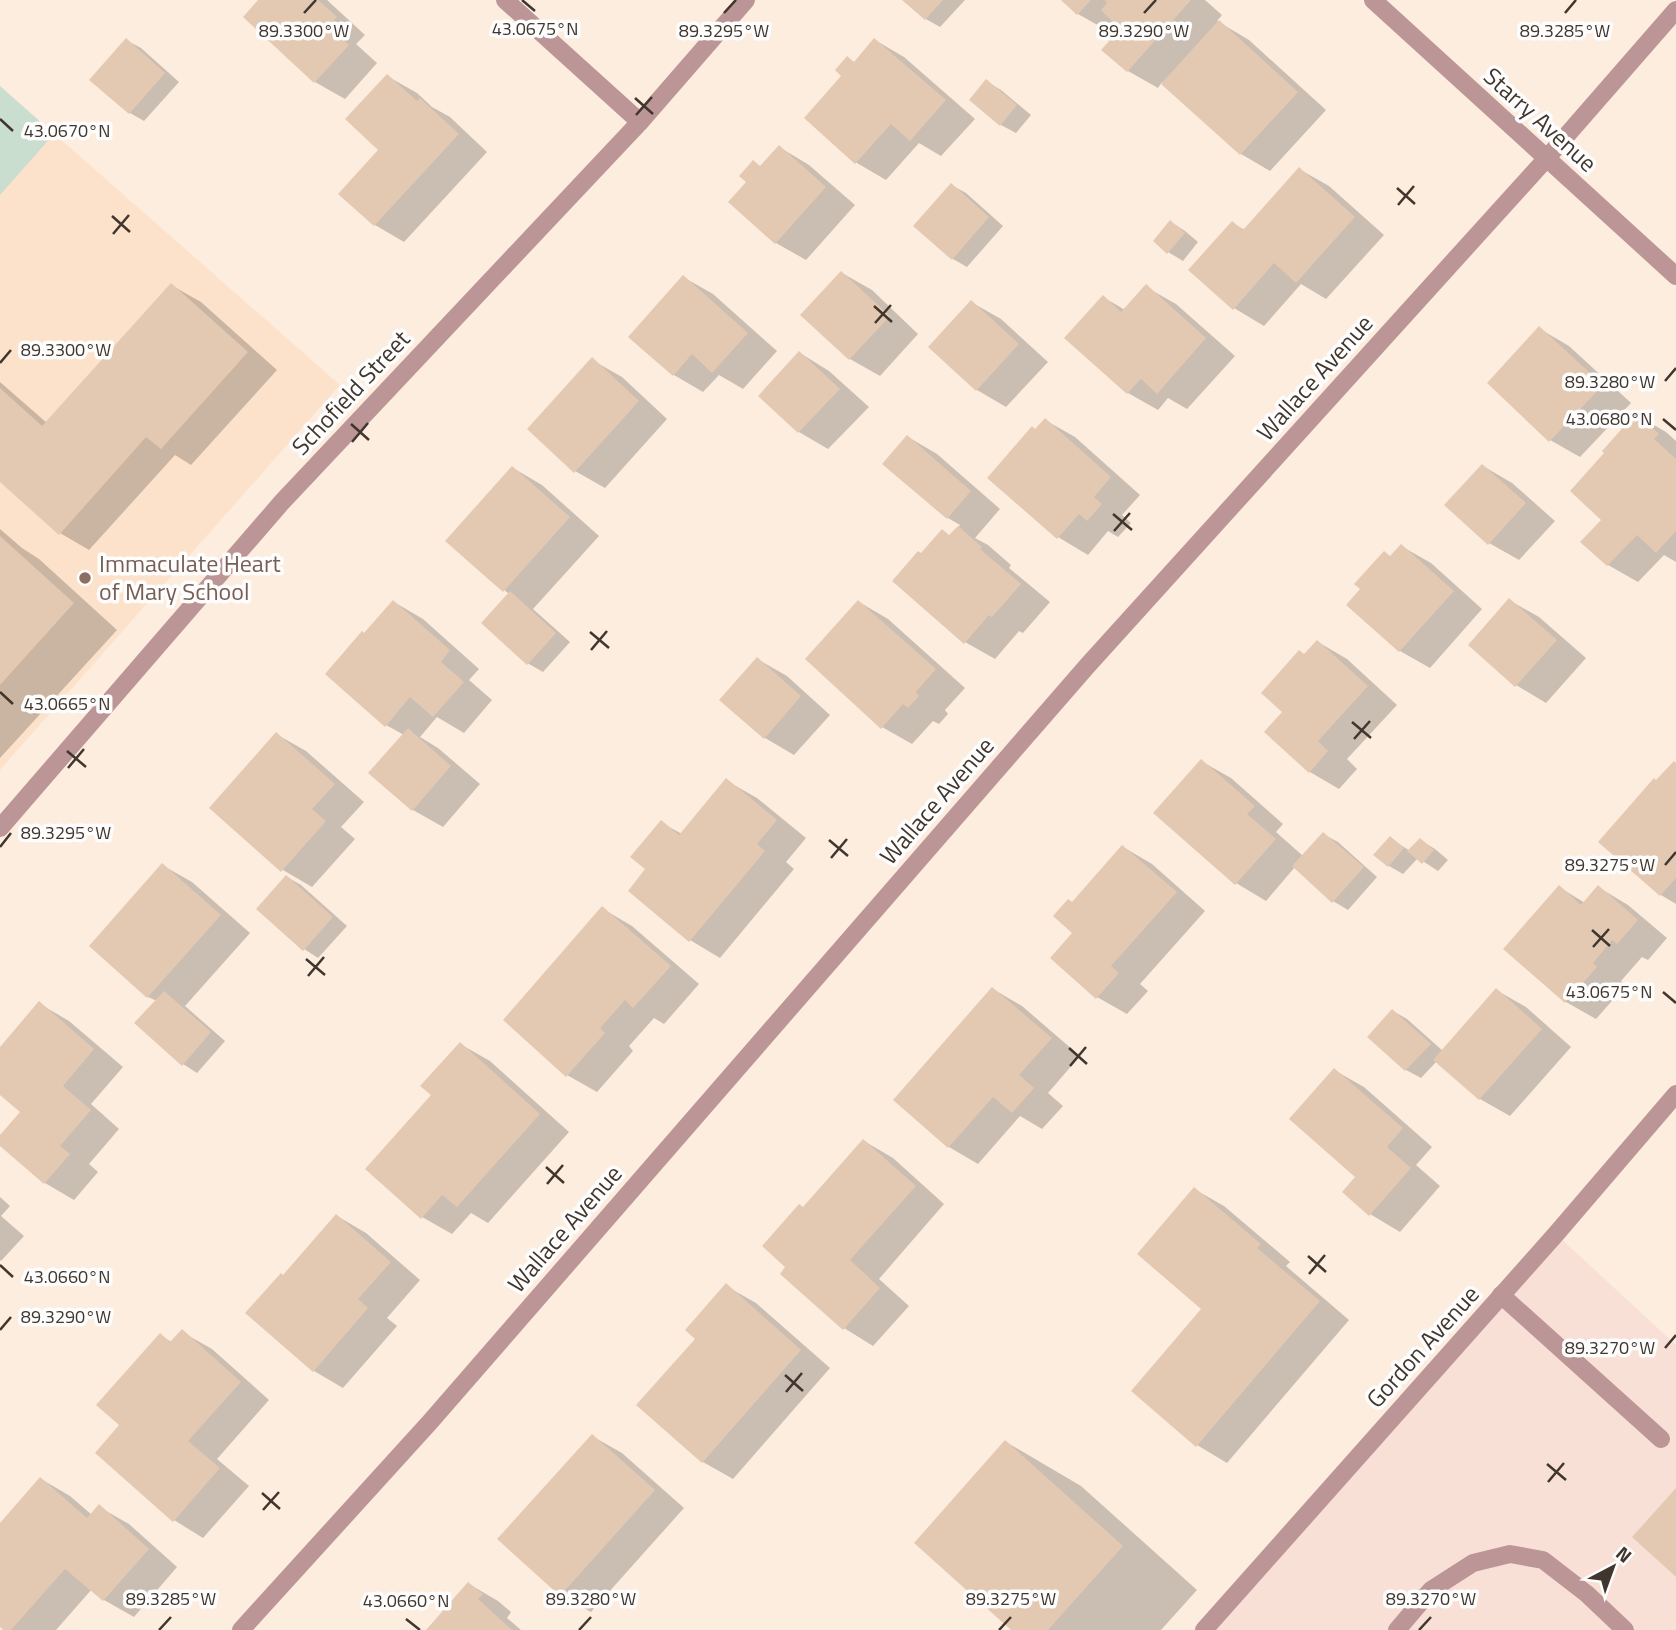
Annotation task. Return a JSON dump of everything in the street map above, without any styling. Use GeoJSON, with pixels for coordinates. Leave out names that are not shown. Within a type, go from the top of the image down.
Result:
{"type":"FeatureCollection","features":[{"type":"Feature","properties":{"kind":"street"},"geometry":{"type":"LineString","coordinates":[[505,0],[640,122]]}},
{"type":"Feature","properties":{"kind":"street","name":"Schofield Street"},"geometry":{"type":"LineString","coordinates":[[0,828],[282,502],[640,122],[746,0]]}},
{"type":"Feature","properties":{"kind":"street","name":"Starry Avenue"},"geometry":{"type":"LineString","coordinates":[[1373,0],[1676,276]]}},
{"type":"Feature","properties":{"kind":"street","name":"Wallace Avenue"},"geometry":{"type":"LineString","coordinates":[[241,1630],[439,1412],[1088,665],[1546,159],[1676,10]]}},
{"type":"Feature","properties":{"kind":"street","name":"Gordon Avenue"},"geometry":{"type":"LineString","coordinates":[[1205,1630],[1556,1234],[1676,1094]]}},
{"type":"Feature","properties":{"kind":"street"},"geometry":{"type":"LineString","coordinates":[[1501,1295],[1661,1439]]}},
{"type":"Feature","properties":{"kind":"street"},"geometry":{"type":"LineString","coordinates":[[1397,1630],[1431,1590],[1474,1563],[1510,1554],[1543,1560],[1587,1594],[1625,1630]]}},
{"type":"Feature","properties":{"kind":"shaded area","name":"Immaculate Heart of Mary School"},"geometry":{"type":"Polygon","coordinates":[[[0,86],[340,385],[0,770],[0,86]]]}},
{"type":"Feature","properties":{"kind":"shaded area"},"geometry":{"type":"Polygon","coordinates":[[[1556,1234],[1676,1345],[1676,1630],[1204,1630],[1556,1234]]]}},
{"type":"Feature","properties":{"kind":"green space"},"geometry":{"type":"Polygon","coordinates":[[[0,86],[54,134],[0,195],[0,86]]]}},
{"type":"Feature","properties":{"kind":"building"},"geometry":{"type":"Polygon","coordinates":[[[258,0],[318,0],[337,17],[328,26],[349,45],[314,83],[243,17],[258,0]]]}},
{"type":"Feature","properties":{"kind":"building"},"geometry":{"type":"Polygon","coordinates":[[[902,0],[943,0],[925,20],[902,0]]]}},
{"type":"Feature","properties":{"kind":"building"},"geometry":{"type":"Polygon","coordinates":[[[1061,0],[1091,0],[1077,15],[1061,0]]]}},
{"type":"Feature","properties":{"kind":"building"},"geometry":{"type":"Polygon","coordinates":[[[1105,0],[1191,0],[1127,72],[1101,50],[1120,29],[1101,10],[1107,3],[1105,0]]]}},
{"type":"Feature","properties":{"kind":"building"},"geometry":{"type":"Polygon","coordinates":[[[1219,20],[1298,92],[1240,155],[1161,84],[1219,20]]]}},
{"type":"Feature","properties":{"kind":"building"},"geometry":{"type":"Polygon","coordinates":[[[126,38],[165,73],[129,114],[89,80],[126,38]]]}},
{"type":"Feature","properties":{"kind":"building"},"geometry":{"type":"Polygon","coordinates":[[[874,38],[946,100],[910,141],[891,124],[855,164],[804,118],[841,76],[835,70],[847,56],[854,62],[874,38]]]}},
{"type":"Feature","properties":{"kind":"building"},"geometry":{"type":"Polygon","coordinates":[[[387,74],[417,101],[420,98],[459,134],[374,226],[338,194],[378,150],[345,119],[387,74]]]}},
{"type":"Feature","properties":{"kind":"building"},"geometry":{"type":"Polygon","coordinates":[[[986,79],[1017,105],[1000,126],[969,100],[986,79]]]}},
{"type":"Feature","properties":{"kind":"building"},"geometry":{"type":"Polygon","coordinates":[[[779,145],[826,187],[775,244],[728,202],[746,182],[739,176],[753,160],[760,166],[779,145]]]}},
{"type":"Feature","properties":{"kind":"building"},"geometry":{"type":"Polygon","coordinates":[[[1299,167],[1355,217],[1296,283],[1274,263],[1233,310],[1188,270],[1232,221],[1243,230],[1299,167]]]}},
{"type":"Feature","properties":{"kind":"building"},"geometry":{"type":"Polygon","coordinates":[[[951,183],[989,217],[952,260],[913,226],[951,183]]]}},
{"type":"Feature","properties":{"kind":"building"},"geometry":{"type":"Polygon","coordinates":[[[1170,220],[1185,233],[1167,254],[1153,241],[1170,220]]]}},
{"type":"Feature","properties":{"kind":"building"},"geometry":{"type":"Polygon","coordinates":[[[841,271],[890,316],[849,360],[800,315],[841,271]]]}},
{"type":"Feature","properties":{"kind":"building"},"geometry":{"type":"Polygon","coordinates":[[[683,275],[748,333],[712,373],[692,354],[673,376],[628,337],[683,275]]]}},
{"type":"Feature","properties":{"kind":"building"},"geometry":{"type":"Polygon","coordinates":[[[171,283],[248,352],[161,449],[146,437],[59,535],[0,482],[0,388],[42,426],[171,283]]]}},
{"type":"Feature","properties":{"kind":"building"},"geometry":{"type":"Polygon","coordinates":[[[1146,284],[1206,338],[1157,394],[1141,379],[1127,394],[1064,338],[1103,295],[1121,312],[1146,284]]]}},
{"type":"Feature","properties":{"kind":"building"},"geometry":{"type":"Polygon","coordinates":[[[971,300],[1019,344],[976,391],[928,347],[971,300]]]}},
{"type":"Feature","properties":{"kind":"building"},"geometry":{"type":"Polygon","coordinates":[[[1539,326],[1603,385],[1549,442],[1487,383],[1539,326]]]}},
{"type":"Feature","properties":{"kind":"building"},"geometry":{"type":"Polygon","coordinates":[[[799,351],[840,389],[798,433],[758,396],[799,351]]]}},
{"type":"Feature","properties":{"kind":"building"},"geometry":{"type":"Polygon","coordinates":[[[592,357],[639,401],[574,473],[527,429],[592,357]]]}},
{"type":"Feature","properties":{"kind":"building"},"geometry":{"type":"Polygon","coordinates":[[[1636,413],[1659,434],[1654,439],[1676,459],[1676,531],[1656,553],[1637,535],[1607,566],[1580,542],[1601,520],[1570,491],[1636,413]]]}},
{"type":"Feature","properties":{"kind":"building"},"geometry":{"type":"Polygon","coordinates":[[[1045,418],[1111,477],[1094,497],[1102,504],[1087,521],[1079,514],[1057,539],[987,478],[1032,426],[1035,429],[1045,418]]]}},
{"type":"Feature","properties":{"kind":"building"},"geometry":{"type":"Polygon","coordinates":[[[907,435],[971,491],[947,519],[882,464],[907,435]]]}},
{"type":"Feature","properties":{"kind":"building"},"geometry":{"type":"Polygon","coordinates":[[[1482,464],[1526,503],[1488,545],[1444,505],[1482,464]]]}},
{"type":"Feature","properties":{"kind":"building"},"geometry":{"type":"Polygon","coordinates":[[[512,466],[570,517],[503,592],[445,541],[512,466]]]}},
{"type":"Feature","properties":{"kind":"building"},"geometry":{"type":"Polygon","coordinates":[[[958,526],[1021,584],[964,644],[892,581],[942,529],[949,535],[958,526]]]}},
{"type":"Feature","properties":{"kind":"building"},"geometry":{"type":"Polygon","coordinates":[[[0,536],[74,603],[0,685],[0,536]]]}},
{"type":"Feature","properties":{"kind":"building"},"geometry":{"type":"Polygon","coordinates":[[[1401,544],[1454,591],[1399,652],[1346,605],[1360,589],[1354,584],[1384,551],[1390,556],[1401,544]]]}},
{"type":"Feature","properties":{"kind":"building"},"geometry":{"type":"Polygon","coordinates":[[[510,591],[556,633],[527,665],[481,623],[510,591]]]}},
{"type":"Feature","properties":{"kind":"building"},"geometry":{"type":"Polygon","coordinates":[[[1509,598],[1557,640],[1515,687],[1468,645],[1509,598]]]}},
{"type":"Feature","properties":{"kind":"building"},"geometry":{"type":"Polygon","coordinates":[[[393,600],[450,650],[441,662],[464,682],[433,717],[410,697],[385,727],[325,674],[393,600]]]}},
{"type":"Feature","properties":{"kind":"building"},"geometry":{"type":"Polygon","coordinates":[[[858,600],[936,669],[916,692],[919,696],[908,708],[903,704],[881,729],[805,659],[858,600]]]}},
{"type":"Feature","properties":{"kind":"building"},"geometry":{"type":"Polygon","coordinates":[[[1317,640],[1368,686],[1318,741],[1328,751],[1309,773],[1264,732],[1282,712],[1261,693],[1299,650],[1304,654],[1317,640]]]}},
{"type":"Feature","properties":{"kind":"building"},"geometry":{"type":"Polygon","coordinates":[[[757,657],[801,696],[764,739],[719,700],[757,657]]]}},
{"type":"Feature","properties":{"kind":"building"},"geometry":{"type":"Polygon","coordinates":[[[408,728],[451,766],[412,811],[368,773],[408,728]]]}},
{"type":"Feature","properties":{"kind":"building"},"geometry":{"type":"Polygon","coordinates":[[[276,732],[335,784],[312,809],[326,821],[281,872],[209,808],[276,732]]]}},
{"type":"Feature","properties":{"kind":"building"},"geometry":{"type":"Polygon","coordinates":[[[1201,759],[1255,806],[1247,814],[1276,839],[1235,885],[1153,813],[1201,759]]]}},
{"type":"Feature","properties":{"kind":"building"},"geometry":{"type":"Polygon","coordinates":[[[1674,761],[1676,878],[1660,896],[1598,842],[1654,778],[1656,780],[1674,761]]]}},
{"type":"Feature","properties":{"kind":"building"},"geometry":{"type":"Polygon","coordinates":[[[726,778],[777,820],[757,844],[765,851],[689,942],[628,891],[645,869],[630,857],[661,820],[679,835],[726,778]]]}},
{"type":"Feature","properties":{"kind":"building"},"geometry":{"type":"Polygon","coordinates":[[[1323,832],[1364,867],[1332,903],[1292,866],[1323,832]]]}},
{"type":"Feature","properties":{"kind":"building"},"geometry":{"type":"Polygon","coordinates":[[[1390,836],[1404,848],[1388,867],[1373,855],[1390,836]]]}},
{"type":"Feature","properties":{"kind":"building"},"geometry":{"type":"Polygon","coordinates":[[[1420,838],[1434,850],[1422,864],[1407,851],[1420,838]]]}},
{"type":"Feature","properties":{"kind":"building"},"geometry":{"type":"Polygon","coordinates":[[[1122,845],[1177,892],[1111,966],[1119,973],[1096,999],[1050,958],[1072,933],[1053,916],[1068,899],[1072,902],[1122,845]]]}},
{"type":"Feature","properties":{"kind":"building"},"geometry":{"type":"Polygon","coordinates":[[[162,863],[221,915],[147,998],[89,946],[162,863]]]}},
{"type":"Feature","properties":{"kind":"building"},"geometry":{"type":"Polygon","coordinates":[[[286,875],[333,917],[303,951],[256,909],[286,875]]]}},
{"type":"Feature","properties":{"kind":"building"},"geometry":{"type":"Polygon","coordinates":[[[1559,885],[1581,905],[1598,885],[1638,920],[1617,944],[1612,940],[1593,963],[1597,967],[1565,1003],[1503,949],[1559,885]]]}},
{"type":"Feature","properties":{"kind":"building"},"geometry":{"type":"Polygon","coordinates":[[[602,906],[671,966],[633,1008],[625,1000],[600,1028],[605,1033],[566,1077],[503,1020],[602,906]]]}},
{"type":"Feature","properties":{"kind":"building"},"geometry":{"type":"Polygon","coordinates":[[[992,987],[1052,1038],[1019,1075],[1034,1088],[1012,1113],[993,1097],[948,1148],[893,1100],[992,987]]]}},
{"type":"Feature","properties":{"kind":"building"},"geometry":{"type":"Polygon","coordinates":[[[1496,988],[1542,1029],[1479,1100],[1433,1060],[1496,988]]]}},
{"type":"Feature","properties":{"kind":"building"},"geometry":{"type":"Polygon","coordinates":[[[164,991],[211,1032],[182,1066],[134,1023],[164,991]]]}},
{"type":"Feature","properties":{"kind":"building"},"geometry":{"type":"Polygon","coordinates":[[[39,1001],[94,1049],[63,1086],[91,1110],[60,1146],[70,1154],[44,1184],[0,1146],[0,1135],[20,1112],[0,1095],[0,1047],[39,1001]]]}},
{"type":"Feature","properties":{"kind":"building"},"geometry":{"type":"Polygon","coordinates":[[[1392,1009],[1431,1044],[1405,1071],[1367,1037],[1392,1009]]]}},
{"type":"Feature","properties":{"kind":"building"},"geometry":{"type":"Polygon","coordinates":[[[460,1042],[540,1114],[457,1207],[442,1195],[421,1219],[365,1169],[431,1095],[420,1086],[460,1042]]]}},
{"type":"Feature","properties":{"kind":"building"},"geometry":{"type":"Polygon","coordinates":[[[1334,1068],[1403,1128],[1387,1147],[1411,1168],[1369,1216],[1342,1192],[1355,1177],[1289,1119],[1334,1068]]]}},
{"type":"Feature","properties":{"kind":"building"},"geometry":{"type":"Polygon","coordinates":[[[863,1139],[916,1186],[850,1260],[880,1288],[843,1330],[780,1274],[785,1267],[762,1246],[799,1204],[803,1207],[863,1139]]]}},
{"type":"Feature","properties":{"kind":"building"},"geometry":{"type":"Polygon","coordinates":[[[1194,1187],[1261,1244],[1257,1248],[1320,1301],[1196,1447],[1131,1391],[1201,1309],[1137,1254],[1194,1187]]]}},
{"type":"Feature","properties":{"kind":"building"},"geometry":{"type":"Polygon","coordinates":[[[336,1214],[391,1262],[358,1299],[368,1308],[313,1372],[245,1313],[281,1273],[283,1275],[336,1214]]]}},
{"type":"Feature","properties":{"kind":"building"},"geometry":{"type":"Polygon","coordinates":[[[726,1283],[801,1350],[702,1463],[636,1405],[695,1339],[685,1330],[726,1283]]]}},
{"type":"Feature","properties":{"kind":"building"},"geometry":{"type":"Polygon","coordinates":[[[182,1329],[241,1382],[188,1441],[220,1468],[173,1522],[95,1453],[119,1425],[96,1405],[160,1333],[170,1342],[182,1329]]]}},
{"type":"Feature","properties":{"kind":"building"},"geometry":{"type":"Polygon","coordinates":[[[592,1434],[655,1490],[560,1596],[497,1539],[592,1434]]]}},
{"type":"Feature","properties":{"kind":"building"},"geometry":{"type":"Polygon","coordinates":[[[1005,1440],[1123,1546],[1048,1630],[1011,1630],[914,1543],[1005,1440]]]}},
{"type":"Feature","properties":{"kind":"building"},"geometry":{"type":"Polygon","coordinates":[[[40,1477],[87,1518],[99,1504],[149,1549],[103,1601],[65,1569],[11,1630],[3,1630],[0,1627],[0,1523],[40,1477]]]}},
{"type":"Feature","properties":{"kind":"building"},"geometry":{"type":"Polygon","coordinates":[[[1676,1488],[1676,1577],[1632,1537],[1676,1488]]]}},
{"type":"Feature","properties":{"kind":"building"},"geometry":{"type":"Polygon","coordinates":[[[468,1582],[483,1594],[478,1599],[512,1630],[426,1630],[468,1582]]]}},
{"type":"Feature","properties":{"kind":"place","name":"Immaculate Heart of Mary School"},"geometry":{"type":"Point","coordinates":[85,578]}}]}
